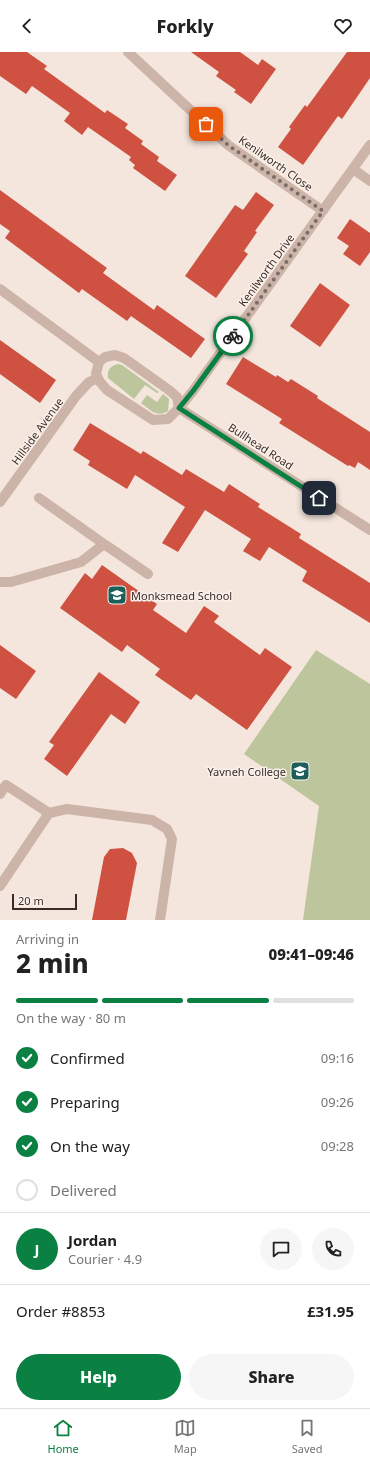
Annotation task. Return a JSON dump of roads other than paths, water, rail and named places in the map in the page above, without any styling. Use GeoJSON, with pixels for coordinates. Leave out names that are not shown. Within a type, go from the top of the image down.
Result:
{"type":"FeatureCollection","features":[{"type":"Feature","properties":{"kind":"street","name":"Kenilworth Close"},"geometry":{"type":"LineString","coordinates":[[128,52],[228,145],[323,211]]}},
{"type":"Feature","properties":{"kind":"street","name":"Kenilworth Drive"},"geometry":{"type":"LineString","coordinates":[[179,408],[193,391],[370,145]]}},
{"type":"Feature","properties":{"kind":"street"},"geometry":{"type":"LineString","coordinates":[[353,169],[370,181]]}},
{"type":"Feature","properties":{"kind":"street"},"geometry":{"type":"LineString","coordinates":[[0,289],[99,362]]}},
{"type":"Feature","properties":{"kind":"street"},"geometry":{"type":"LineString","coordinates":[[115,355],[124,358],[177,397],[179,408],[168,420],[152,420],[107,390],[100,382],[96,374],[99,362],[105,357],[115,355]]}},
{"type":"Feature","properties":{"kind":"street","name":"Hillside Avenue"},"geometry":{"type":"LineString","coordinates":[[0,502],[76,396],[89,382],[98,378]]}},
{"type":"Feature","properties":{"kind":"street","name":"Bullhead Road"},"geometry":{"type":"LineString","coordinates":[[179,408],[370,530]]}},
{"type":"Feature","properties":{"kind":"street"},"geometry":{"type":"LineString","coordinates":[[39,498],[148,574]]}},
{"type":"Feature","properties":{"kind":"street"},"geometry":{"type":"LineString","coordinates":[[0,582],[11,582],[81,562],[104,544]]}},
{"type":"Feature","properties":{"kind":"street"},"geometry":{"type":"LineString","coordinates":[[0,794],[6,785],[49,813]]}},
{"type":"Feature","properties":{"kind":"street"},"geometry":{"type":"LineString","coordinates":[[0,886],[49,813],[67,809],[152,820],[167,829],[172,840],[160,920]]}},
{"type":"Feature","properties":{"kind":"place","name":"Monksmead School"},"geometry":{"type":"Point","coordinates":[117,595]}},
{"type":"Feature","properties":{"kind":"place","name":"Yavneh College"},"geometry":{"type":"Point","coordinates":[300,771]}}]}
